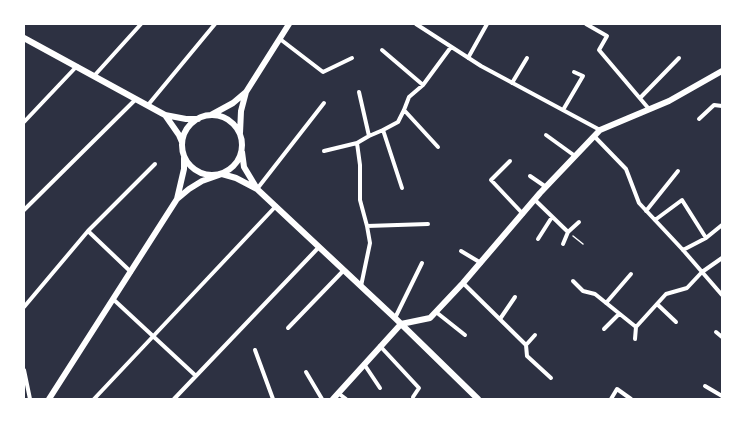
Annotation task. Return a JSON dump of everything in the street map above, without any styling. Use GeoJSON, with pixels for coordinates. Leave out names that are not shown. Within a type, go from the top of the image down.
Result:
{"type":"FeatureCollection","features":[{"type":"Feature","properties":{"kind":"street"},"geometry":{"type":"LineString","coordinates":[[94,76],[141,24]]}},
{"type":"Feature","properties":{"kind":"street"},"geometry":{"type":"LineString","coordinates":[[148,105],[215,24]]}},
{"type":"Feature","properties":{"kind":"street"},"geometry":{"type":"LineString","coordinates":[[177,199],[202,181],[228,171],[235,164],[240,156],[242,146],[240,136],[241,111],[246,92],[289,24]]}},
{"type":"Feature","properties":{"kind":"street"},"geometry":{"type":"LineString","coordinates":[[416,24],[481,66],[600,130]]}},
{"type":"Feature","properties":{"kind":"street"},"geometry":{"type":"LineString","coordinates":[[468,58],[487,24]]}},
{"type":"Feature","properties":{"kind":"street"},"geometry":{"type":"LineString","coordinates":[[586,24],[607,36],[599,50],[649,109]]}},
{"type":"Feature","properties":{"kind":"street"},"geometry":{"type":"LineString","coordinates":[[24,38],[165,115],[186,119],[198,119]]}},
{"type":"Feature","properties":{"kind":"street"},"geometry":{"type":"LineString","coordinates":[[280,39],[323,72],[352,58]]}},
{"type":"Feature","properties":{"kind":"street"},"geometry":{"type":"LineString","coordinates":[[324,151],[357,143],[398,122],[409,97],[423,85],[451,47]]}},
{"type":"Feature","properties":{"kind":"street"},"geometry":{"type":"LineString","coordinates":[[382,50],[423,85]]}},
{"type":"Feature","properties":{"kind":"street"},"geometry":{"type":"LineString","coordinates":[[512,83],[526,58]]}},
{"type":"Feature","properties":{"kind":"street"},"geometry":{"type":"LineString","coordinates":[[640,98],[679,58]]}},
{"type":"Feature","properties":{"kind":"street"},"geometry":{"type":"LineString","coordinates":[[24,122],[77,66]]}},
{"type":"Feature","properties":{"kind":"street"},"geometry":{"type":"LineString","coordinates":[[332,399],[401,324],[430,318],[436,312],[481,263],[546,187],[600,130],[669,101],[722,71]]}},
{"type":"Feature","properties":{"kind":"street"},"geometry":{"type":"LineString","coordinates":[[563,110],[583,76],[574,72]]}},
{"type":"Feature","properties":{"kind":"street"},"geometry":{"type":"LineString","coordinates":[[246,92],[233,102],[210,115],[198,119],[192,123],[186,131],[182,140],[182,150],[185,159],[191,167],[208,175],[220,174],[236,178],[257,189],[401,324],[478,399]]}},
{"type":"Feature","properties":{"kind":"street"},"geometry":{"type":"LineString","coordinates":[[359,92],[369,136]]}},
{"type":"Feature","properties":{"kind":"street"},"geometry":{"type":"LineString","coordinates":[[24,210],[136,99]]}},
{"type":"Feature","properties":{"kind":"street"},"geometry":{"type":"LineString","coordinates":[[257,189],[324,103]]}},
{"type":"Feature","properties":{"kind":"street"},"geometry":{"type":"LineString","coordinates":[[699,119],[714,105],[722,106]]}},
{"type":"Feature","properties":{"kind":"street"},"geometry":{"type":"LineString","coordinates":[[404,110],[438,147]]}},
{"type":"Feature","properties":{"kind":"street"},"geometry":{"type":"LineString","coordinates":[[165,115],[179,135],[182,143]]}},
{"type":"Feature","properties":{"kind":"street"},"geometry":{"type":"LineString","coordinates":[[210,115],[220,116],[229,120],[236,128],[240,136]]}},
{"type":"Feature","properties":{"kind":"street"},"geometry":{"type":"LineString","coordinates":[[383,130],[402,188]]}},
{"type":"Feature","properties":{"kind":"street"},"geometry":{"type":"LineString","coordinates":[[546,135],[575,156]]}},
{"type":"Feature","properties":{"kind":"street"},"geometry":{"type":"LineString","coordinates":[[594,136],[626,169],[638,204],[683,250],[722,295]]}},
{"type":"Feature","properties":{"kind":"street"},"geometry":{"type":"LineString","coordinates":[[357,143],[360,165],[360,200],[370,243],[361,286]]}},
{"type":"Feature","properties":{"kind":"street"},"geometry":{"type":"LineString","coordinates":[[241,150],[244,167],[257,189]]}},
{"type":"Feature","properties":{"kind":"street"},"geometry":{"type":"LineString","coordinates":[[49,399],[177,199],[182,182],[184,155]]}},
{"type":"Feature","properties":{"kind":"street"},"geometry":{"type":"LineString","coordinates":[[510,161],[491,180],[523,214]]}},
{"type":"Feature","properties":{"kind":"street"},"geometry":{"type":"LineString","coordinates":[[24,307],[88,231],[155,164]]}},
{"type":"Feature","properties":{"kind":"street"},"geometry":{"type":"LineString","coordinates":[[646,211],[678,171]]}},
{"type":"Feature","properties":{"kind":"street"},"geometry":{"type":"LineString","coordinates":[[530,176],[546,187]]}},
{"type":"Feature","properties":{"kind":"street"},"geometry":{"type":"LineString","coordinates":[[535,200],[568,232]]}},
{"type":"Feature","properties":{"kind":"street"},"geometry":{"type":"LineString","coordinates":[[655,220],[682,200],[706,238]]}},
{"type":"Feature","properties":{"kind":"street"},"geometry":{"type":"LineString","coordinates":[[94,399],[276,206]]}},
{"type":"Feature","properties":{"kind":"street"},"geometry":{"type":"LineString","coordinates":[[538,239],[552,217]]}},
{"type":"Feature","properties":{"kind":"street"},"geometry":{"type":"LineString","coordinates":[[562,244],[568,232],[579,222]]}},
{"type":"Feature","properties":{"kind":"street"},"geometry":{"type":"LineString","coordinates":[[367,226],[428,224]]}},
{"type":"Feature","properties":{"kind":"street"},"geometry":{"type":"LineString","coordinates":[[683,250],[706,238],[722,225]]}},
{"type":"Feature","properties":{"kind":"street"},"geometry":{"type":"LineString","coordinates":[[88,231],[131,272]]}},
{"type":"Feature","properties":{"kind":"street"},"geometry":{"type":"LineString","coordinates":[[174,399],[319,247]]}},
{"type":"Feature","properties":{"kind":"street"},"geometry":{"type":"LineString","coordinates":[[461,251],[481,263]]}},
{"type":"Feature","properties":{"kind":"street"},"geometry":{"type":"LineString","coordinates":[[635,339],[636,327],[666,294],[687,288],[702,272],[722,258]]}},
{"type":"Feature","properties":{"kind":"street"},"geometry":{"type":"LineString","coordinates":[[394,318],[422,263]]}},
{"type":"Feature","properties":{"kind":"street"},"geometry":{"type":"LineString","coordinates":[[288,328],[344,270]]}},
{"type":"Feature","properties":{"kind":"street"},"geometry":{"type":"LineString","coordinates":[[606,303],[631,274]]}},
{"type":"Feature","properties":{"kind":"street"},"geometry":{"type":"LineString","coordinates":[[573,281],[583,291],[595,294],[636,327]]}},
{"type":"Feature","properties":{"kind":"street"},"geometry":{"type":"LineString","coordinates":[[463,283],[526,345],[527,356],[551,378]]}},
{"type":"Feature","properties":{"kind":"street"},"geometry":{"type":"LineString","coordinates":[[500,319],[515,297]]}},
{"type":"Feature","properties":{"kind":"street"},"geometry":{"type":"LineString","coordinates":[[113,299],[196,376]]}},
{"type":"Feature","properties":{"kind":"street"},"geometry":{"type":"LineString","coordinates":[[657,304],[676,322]]}},
{"type":"Feature","properties":{"kind":"street"},"geometry":{"type":"LineString","coordinates":[[436,312],[465,335]]}},
{"type":"Feature","properties":{"kind":"street"},"geometry":{"type":"LineString","coordinates":[[604,329],[619,314]]}},
{"type":"Feature","properties":{"kind":"street"},"geometry":{"type":"LineString","coordinates":[[716,332],[722,337]]}},
{"type":"Feature","properties":{"kind":"street"},"geometry":{"type":"LineString","coordinates":[[526,345],[535,335]]}},
{"type":"Feature","properties":{"kind":"street"},"geometry":{"type":"LineString","coordinates":[[380,346],[419,388],[413,398]]}},
{"type":"Feature","properties":{"kind":"street"},"geometry":{"type":"LineString","coordinates":[[255,350],[273,399]]}},
{"type":"Feature","properties":{"kind":"street"},"geometry":{"type":"LineString","coordinates":[[364,364],[380,388]]}},
{"type":"Feature","properties":{"kind":"street"},"geometry":{"type":"LineString","coordinates":[[24,370],[30,399]]}},
{"type":"Feature","properties":{"kind":"street"},"geometry":{"type":"LineString","coordinates":[[306,372],[322,399]]}},
{"type":"Feature","properties":{"kind":"street"},"geometry":{"type":"LineString","coordinates":[[705,386],[722,398]]}},
{"type":"Feature","properties":{"kind":"street"},"geometry":{"type":"LineString","coordinates":[[611,399],[618,389],[631,399]]}},
{"type":"Feature","properties":{"kind":"street"},"geometry":{"type":"LineString","coordinates":[[338,393],[346,399]]}},
{"type":"Feature","properties":{"kind":"path"},"geometry":{"type":"LineString","coordinates":[[568,232],[583,244]]}}]}
